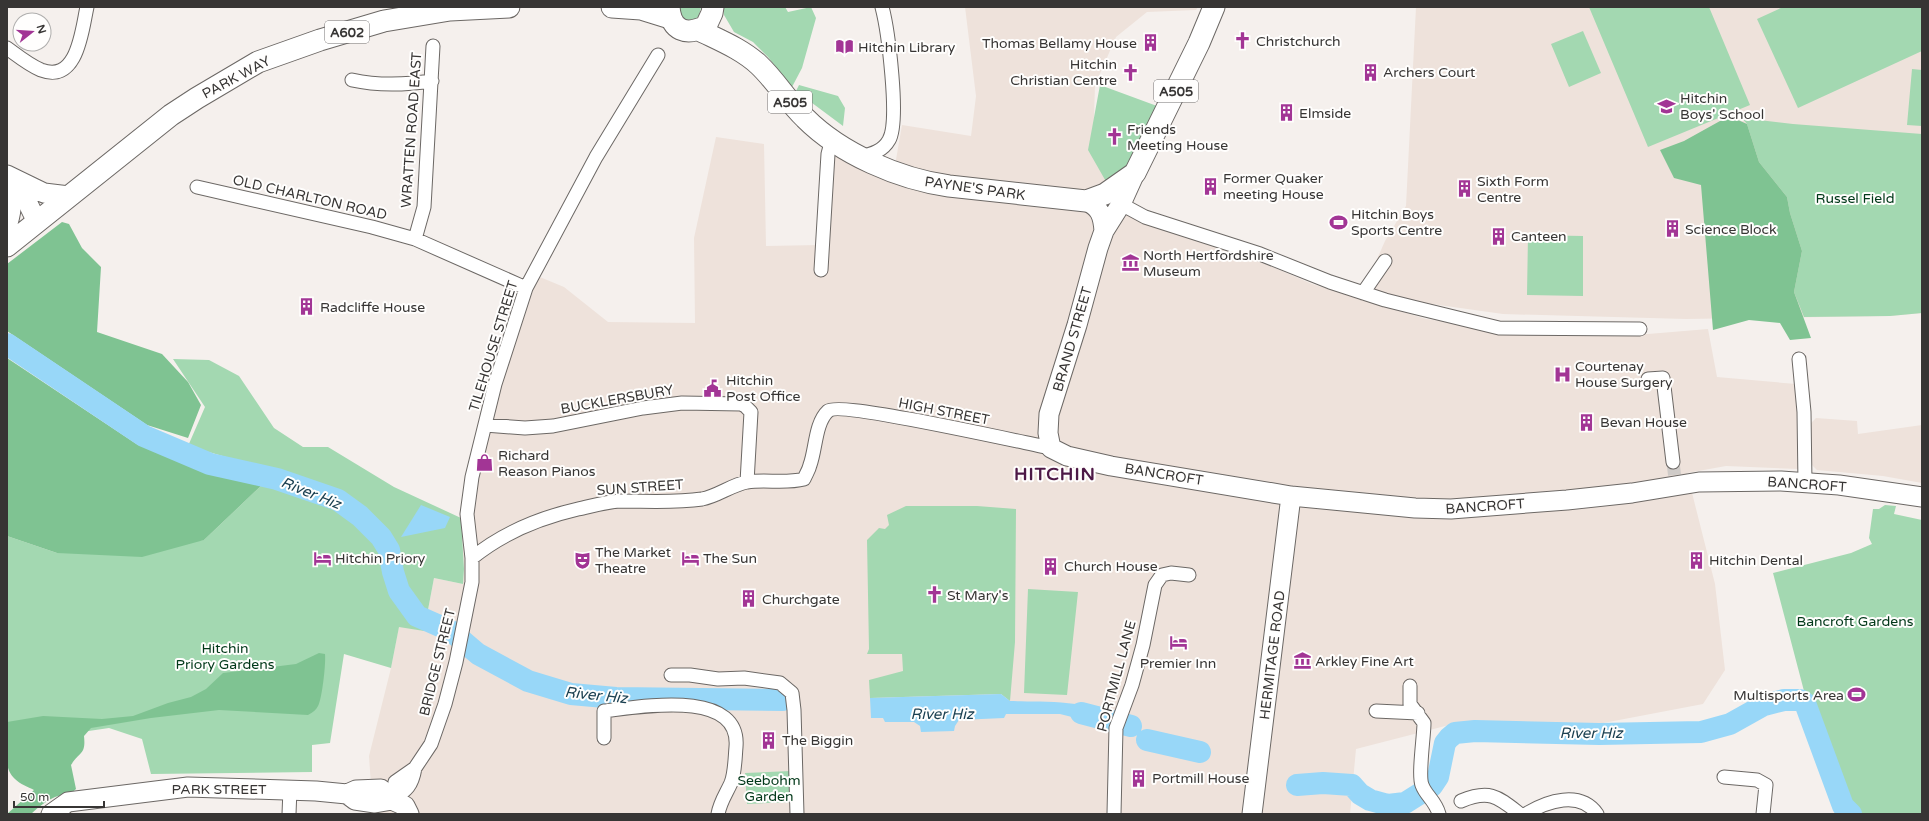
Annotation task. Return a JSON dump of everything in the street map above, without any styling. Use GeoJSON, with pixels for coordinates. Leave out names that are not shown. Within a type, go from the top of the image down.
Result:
{"type":"FeatureCollection","features":[{"type":"Feature","properties":{"kind":"main road","name":"PARK WAY"},"geometry":{"type":"LineString","coordinates":[[7,246],[172,115],[197,98],[258,62],[327,38],[384,21],[450,10],[509,7]]}},
{"type":"Feature","properties":{"kind":"main road"},"geometry":{"type":"LineString","coordinates":[[612,7],[643,8],[669,13],[675,26],[684,31],[699,30],[706,26],[712,13],[712,7]]}},
{"type":"Feature","properties":{"kind":"main road","name":"A505"},"geometry":{"type":"LineString","coordinates":[[1093,206],[1105,194],[1135,173],[1200,43],[1214,7]]}},
{"type":"Feature","properties":{"kind":"main road","name":"PAYNE'S PARK"},"geometry":{"type":"LineString","coordinates":[[699,30],[732,45],[758,64],[805,119],[832,139],[886,170],[930,183],[1093,206]]}},
{"type":"Feature","properties":{"kind":"main road"},"geometry":{"type":"LineString","coordinates":[[7,223],[11,212],[12,198],[10,179]]}},
{"type":"Feature","properties":{"kind":"street"},"geometry":{"type":"LineString","coordinates":[[7,48],[42,71],[53,71],[64,68],[69,65],[76,54],[87,7]]}},
{"type":"Feature","properties":{"kind":"street"},"geometry":{"type":"LineString","coordinates":[[861,156],[880,150],[886,145],[889,140],[892,127],[894,94],[882,7]]}},
{"type":"Feature","properties":{"kind":"street","name":"WRATTEN ROAD EAST"},"geometry":{"type":"LineString","coordinates":[[415,239],[424,207],[433,46]]}},
{"type":"Feature","properties":{"kind":"street","name":"TILEHOUSE STREET"},"geometry":{"type":"LineString","coordinates":[[472,558],[467,514],[472,477],[495,384],[526,288],[596,157],[658,55]]}},
{"type":"Feature","properties":{"kind":"street"},"geometry":{"type":"LineString","coordinates":[[352,80],[372,85],[406,85],[432,80]]}},
{"type":"Feature","properties":{"kind":"street"},"geometry":{"type":"LineString","coordinates":[[821,270],[828,154],[832,139]]}},
{"type":"Feature","properties":{"kind":"street","name":"BRAND STREET"},"geometry":{"type":"LineString","coordinates":[[1052,448],[1048,433],[1049,414],[1078,325],[1098,248],[1104,231],[1121,204],[1135,173]]}},
{"type":"Feature","properties":{"kind":"street"},"geometry":{"type":"LineString","coordinates":[[10,179],[44,193],[69,196]]}},
{"type":"Feature","properties":{"kind":"street"},"geometry":{"type":"LineString","coordinates":[[10,179],[37,222]]}},
{"type":"Feature","properties":{"kind":"street","name":"OLD CHARLTON ROAD"},"geometry":{"type":"LineString","coordinates":[[197,187],[372,227],[415,239]]}},
{"type":"Feature","properties":{"kind":"street"},"geometry":{"type":"LineString","coordinates":[[1093,206],[1112,211],[1121,204],[1145,217],[1260,254],[1363,293],[1385,300],[1499,328],[1640,329]]}},
{"type":"Feature","properties":{"kind":"street","name":"BRAND STREET"},"geometry":{"type":"LineString","coordinates":[[1093,206],[1103,218],[1104,231]]}},
{"type":"Feature","properties":{"kind":"street"},"geometry":{"type":"LineString","coordinates":[[415,239],[526,288]]}},
{"type":"Feature","properties":{"kind":"street"},"geometry":{"type":"LineString","coordinates":[[1363,293],[1385,261]]}},
{"type":"Feature","properties":{"kind":"street"},"geometry":{"type":"LineString","coordinates":[[1799,359],[1804,412],[1805,483]]}},
{"type":"Feature","properties":{"kind":"street"},"geometry":{"type":"LineString","coordinates":[[1648,379],[1663,378],[1673,462]]}},
{"type":"Feature","properties":{"kind":"street","name":"BUCKLERSBURY"},"geometry":{"type":"LineString","coordinates":[[485,425],[525,428],[553,426],[643,408],[682,403],[741,404],[751,412],[746,482]]}},
{"type":"Feature","properties":{"kind":"street","name":"HIGH STREET"},"geometry":{"type":"LineString","coordinates":[[746,482],[792,482],[804,479],[810,465],[822,420],[829,410],[835,409],[858,411],[935,424],[1052,448]]}},
{"type":"Feature","properties":{"kind":"street","name":"BANCROFT"},"geometry":{"type":"LineString","coordinates":[[1052,448],[1067,456],[1111,466],[1291,496],[1372,505],[1451,509],[1632,493],[1676,482],[1781,481],[1839,485],[1922,497]]}},
{"type":"Feature","properties":{"kind":"street","name":"SUN STREET"},"geometry":{"type":"LineString","coordinates":[[472,558],[490,544],[512,532],[554,515],[596,505],[619,502],[700,499],[715,496],[746,482]]}},
{"type":"Feature","properties":{"kind":"street","name":"HERMITAGE ROAD"},"geometry":{"type":"LineString","coordinates":[[1252,814],[1291,496]]}},
{"type":"Feature","properties":{"kind":"street","name":"BRIDGE STREET"},"geometry":{"type":"LineString","coordinates":[[394,807],[413,780],[415,768],[431,744],[445,704],[463,631],[472,582],[472,558]]}},
{"type":"Feature","properties":{"kind":"street","name":"PORTMILL LANE"},"geometry":{"type":"LineString","coordinates":[[1114,814],[1116,728],[1132,684],[1141,651],[1155,585],[1162,575],[1189,575]]}},
{"type":"Feature","properties":{"kind":"street"},"geometry":{"type":"LineString","coordinates":[[671,675],[690,675],[718,679],[744,678],[780,682],[792,693],[794,710],[797,814]]}},
{"type":"Feature","properties":{"kind":"street"},"geometry":{"type":"LineString","coordinates":[[1410,686],[1410,704],[1424,723],[1420,775],[1425,790],[1437,805],[1439,814]]}},
{"type":"Feature","properties":{"kind":"street"},"geometry":{"type":"LineString","coordinates":[[604,738],[604,711],[658,705],[699,706],[728,719],[734,728],[736,745],[733,777],[721,800],[718,814]]}},
{"type":"Feature","properties":{"kind":"street"},"geometry":{"type":"LineString","coordinates":[[1376,711],[1418,713]]}},
{"type":"Feature","properties":{"kind":"street"},"geometry":{"type":"LineString","coordinates":[[1724,777],[1756,780],[1766,785],[1763,814]]}},
{"type":"Feature","properties":{"kind":"street","name":"PARK STREET"},"geometry":{"type":"LineString","coordinates":[[51,814],[68,802],[188,787],[290,789],[347,794],[355,800],[394,807]]}},
{"type":"Feature","properties":{"kind":"street"},"geometry":{"type":"LineString","coordinates":[[289,814],[290,789]]}},
{"type":"Feature","properties":{"kind":"street"},"geometry":{"type":"LineString","coordinates":[[1461,800],[1471,797],[1494,795],[1520,814]]}},
{"type":"Feature","properties":{"kind":"street"},"geometry":{"type":"LineString","coordinates":[[1526,814],[1541,804],[1565,799],[1583,802],[1593,808],[1597,814]]}},
{"type":"Feature","properties":{"kind":"street"},"geometry":{"type":"LineString","coordinates":[[394,807],[405,806],[409,814]]}},
{"type":"Feature","properties":{"kind":"shaded area"},"geometry":{"type":"Polygon","coordinates":[[[965,7],[1198,7],[1196,10],[1147,12],[1116,37],[1095,85],[1093,149],[1135,218],[1217,243],[1312,284],[1426,319],[1530,333],[1648,334],[1708,329],[1717,377],[1796,384],[1799,469],[1726,466],[1687,473],[1715,584],[1725,670],[1703,704],[1577,728],[1453,724],[1356,749],[1350,814],[373,814],[369,756],[391,668],[399,626],[424,631],[434,578],[463,584],[464,569],[461,518],[493,403],[535,275],[564,287],[608,322],[695,323],[694,238],[716,137],[764,144],[766,246],[819,245],[822,153],[842,151],[893,177],[902,125],[971,136],[976,96],[965,7]]]}},
{"type":"Feature","properties":{"kind":"shaded area","name":"Hitchin Boys' School"},"geometry":{"type":"Polygon","coordinates":[[[1416,7],[1922,7],[1922,313],[1890,316],[1686,319],[1503,314],[1389,298],[1366,284],[1385,241],[1406,206],[1416,7]]]}},
{"type":"Feature","properties":{"kind":"shaded area"},"geometry":{"type":"Polygon","coordinates":[[[1816,418],[1857,421],[1858,434],[1922,425],[1922,483],[1883,476],[1817,470],[1812,465],[1810,424],[1816,418]]]}},
{"type":"Feature","properties":{"kind":"green space"},"geometry":{"type":"Polygon","coordinates":[[[678,7],[701,7],[699,16],[695,19],[688,20],[680,14],[678,7]]]}},
{"type":"Feature","properties":{"kind":"green space"},"geometry":{"type":"Polygon","coordinates":[[[723,7],[785,7],[788,12],[811,7],[816,18],[802,68],[792,87],[768,57],[753,42],[734,32],[724,15],[723,7]]]}},
{"type":"Feature","properties":{"kind":"green space"},"geometry":{"type":"Polygon","coordinates":[[[1589,7],[1709,7],[1750,105],[1648,147],[1589,7]]]}},
{"type":"Feature","properties":{"kind":"green space"},"geometry":{"type":"Polygon","coordinates":[[[1783,7],[1922,7],[1922,51],[1798,108],[1757,19],[1783,7]]]}},
{"type":"Feature","properties":{"kind":"green space"},"geometry":{"type":"Polygon","coordinates":[[[1583,31],[1601,73],[1569,87],[1551,44],[1583,31]]]}},
{"type":"Feature","properties":{"kind":"green space"},"geometry":{"type":"Polygon","coordinates":[[[1912,69],[1922,70],[1922,126],[1907,125],[1912,69]]]}},
{"type":"Feature","properties":{"kind":"green space"},"geometry":{"type":"Polygon","coordinates":[[[799,85],[838,96],[845,108],[843,126],[796,91],[799,85]]]}},
{"type":"Feature","properties":{"kind":"green space"},"geometry":{"type":"Polygon","coordinates":[[[1100,85],[1157,106],[1135,163],[1108,185],[1088,150],[1100,85]]]}},
{"type":"Feature","properties":{"kind":"green space"},"geometry":{"type":"Polygon","coordinates":[[[1729,116],[1747,124],[1759,162],[1787,197],[1790,213],[1802,251],[1794,292],[1811,338],[1790,340],[1780,323],[1749,320],[1713,330],[1701,185],[1674,178],[1660,150],[1684,141],[1729,116]]]}},
{"type":"Feature","properties":{"kind":"green space","name":"Russel Field"},"geometry":{"type":"Polygon","coordinates":[[[1742,118],[1793,124],[1922,134],[1922,313],[1890,316],[1804,317],[1794,292],[1802,251],[1790,213],[1787,197],[1759,162],[1747,124],[1742,118]]]}},
{"type":"Feature","properties":{"kind":"green space"},"geometry":{"type":"Polygon","coordinates":[[[62,222],[69,224],[82,248],[101,267],[97,332],[162,354],[188,382],[201,405],[188,438],[147,425],[7,331],[7,264],[62,222]]]}},
{"type":"Feature","properties":{"kind":"green space"},"geometry":{"type":"Polygon","coordinates":[[[1528,235],[1583,236],[1583,296],[1527,295],[1528,235]]]}},
{"type":"Feature","properties":{"kind":"green space"},"geometry":{"type":"Polygon","coordinates":[[[7,358],[138,445],[264,483],[204,540],[142,557],[57,553],[7,536],[7,358]]]}},
{"type":"Feature","properties":{"kind":"green space","name":"Hitchin Priory Gardens"},"geometry":{"type":"Polygon","coordinates":[[[173,359],[209,360],[239,376],[274,428],[303,447],[328,447],[394,487],[461,518],[464,569],[463,584],[434,578],[424,631],[399,627],[391,668],[344,654],[330,743],[312,745],[312,772],[151,774],[142,739],[109,728],[7,743],[7,536],[57,553],[204,540],[264,483],[267,469],[188,446],[205,407],[173,359]]]}},
{"type":"Feature","properties":{"kind":"green space","name":"Bancroft Gardens"},"geometry":{"type":"Polygon","coordinates":[[[1885,505],[1896,506],[1894,514],[1922,520],[1922,814],[1861,814],[1852,805],[1831,747],[1804,691],[1773,573],[1851,553],[1872,544],[1869,538],[1873,509],[1879,509],[1885,505]]]}},
{"type":"Feature","properties":{"kind":"green space"},"geometry":{"type":"Polygon","coordinates":[[[906,506],[977,506],[1016,509],[1015,642],[1010,701],[1001,694],[870,698],[869,680],[903,671],[902,654],[867,654],[869,649],[867,540],[879,528],[885,529],[889,525],[887,515],[906,506]]]}},
{"type":"Feature","properties":{"kind":"green space"},"geometry":{"type":"Polygon","coordinates":[[[1028,589],[1078,592],[1067,695],[1024,693],[1028,589]]]}},
{"type":"Feature","properties":{"kind":"green space"},"geometry":{"type":"Polygon","coordinates":[[[319,653],[325,654],[322,689],[318,706],[308,715],[219,710],[151,718],[91,728],[84,736],[84,747],[82,752],[71,765],[76,789],[48,800],[31,814],[7,814],[34,790],[17,781],[11,774],[8,767],[6,760],[7,722],[43,716],[102,719],[133,716],[168,703],[191,697],[206,689],[223,673],[296,664],[319,653]]]}},
{"type":"Feature","properties":{"kind":"green space","name":"Seebohm Garden"},"geometry":{"type":"Polygon","coordinates":[[[791,771],[792,802],[747,804],[745,773],[791,771]]]}},
{"type":"Feature","properties":{"kind":"water"},"geometry":{"type":"Polygon","coordinates":[[[421,505],[450,517],[445,528],[401,537],[421,505]]]}},
{"type":"Feature","properties":{"kind":"water","name":"River Hiz"},"geometry":{"type":"Polygon","coordinates":[[[1001,694],[1010,701],[1079,704],[1104,711],[1111,717],[1104,725],[1060,714],[1006,714],[1004,718],[959,720],[954,731],[921,732],[920,726],[914,722],[885,722],[883,718],[871,718],[870,698],[1001,694]]]}},
{"type":"Feature","properties":{"kind":"waterway","name":"River Hiz"},"geometry":{"type":"LineString","coordinates":[[7,344],[144,436],[210,464],[277,479],[338,500],[360,516],[381,537],[389,550],[393,572],[399,591],[417,616],[451,631],[478,654],[528,681],[571,694],[616,698],[783,700]]}},
{"type":"Feature","properties":{"kind":"waterway","name":"River Hiz"},"geometry":{"type":"LineString","coordinates":[[1297,785],[1323,783],[1352,785],[1360,794],[1370,800],[1388,805],[1405,803],[1432,786],[1438,777],[1445,743],[1455,733],[1475,731],[1599,734],[1701,732],[1730,724],[1764,705],[1784,700],[1800,700],[1805,703],[1843,806],[1851,814]]}},
{"type":"Feature","properties":{"kind":"waterway","name":"River Hiz"},"geometry":{"type":"LineString","coordinates":[[1081,713],[1131,726]]}},
{"type":"Feature","properties":{"kind":"waterway","name":"River Hiz"},"geometry":{"type":"LineString","coordinates":[[1147,740],[1200,752]]}},
{"type":"Feature","properties":{"kind":"tunnel"},"geometry":{"type":"LineString","coordinates":[[1673,462],[1675,479]]}},
{"type":"Feature","properties":{"kind":"place","name":"Christchurch"},"geometry":{"type":"Point","coordinates":[1243,41]}},
{"type":"Feature","properties":{"kind":"place","name":"Thomas Bellamy House"},"geometry":{"type":"Point","coordinates":[1150,43]}},
{"type":"Feature","properties":{"kind":"place","name":"Hitchin Library"},"geometry":{"type":"Point","coordinates":[845,47]}},
{"type":"Feature","properties":{"kind":"place","name":"Hitchin Christian Centre"},"geometry":{"type":"Point","coordinates":[1130,72]}},
{"type":"Feature","properties":{"kind":"place","name":"Archers Court"},"geometry":{"type":"Point","coordinates":[1370,72]}},
{"type":"Feature","properties":{"kind":"place","name":"Hitchin Boys' School"},"geometry":{"type":"Point","coordinates":[1667,106]}},
{"type":"Feature","properties":{"kind":"place","name":"Elmside"},"geometry":{"type":"Point","coordinates":[1286,113]}},
{"type":"Feature","properties":{"kind":"place","name":"Friends Meeting House"},"geometry":{"type":"Point","coordinates":[1114,137]}},
{"type":"Feature","properties":{"kind":"place","name":"Former Quaker meeting House"},"geometry":{"type":"Point","coordinates":[1210,186]}},
{"type":"Feature","properties":{"kind":"place","name":"Sixth Form Centre"},"geometry":{"type":"Point","coordinates":[1464,189]}},
{"type":"Feature","properties":{"kind":"place","name":"Hitchin Boys Sports Centre"},"geometry":{"type":"Point","coordinates":[1338,222]}},
{"type":"Feature","properties":{"kind":"place","name":"Science Block"},"geometry":{"type":"Point","coordinates":[1672,229]}},
{"type":"Feature","properties":{"kind":"place","name":"Canteen"},"geometry":{"type":"Point","coordinates":[1498,236]}},
{"type":"Feature","properties":{"kind":"place","name":"North Hertfordshire Museum"},"geometry":{"type":"Point","coordinates":[1130,263]}},
{"type":"Feature","properties":{"kind":"place","name":"Radcliffe House"},"geometry":{"type":"Point","coordinates":[307,307]}},
{"type":"Feature","properties":{"kind":"place","name":"Courtenay House Surgery"},"geometry":{"type":"Point","coordinates":[1562,374]}},
{"type":"Feature","properties":{"kind":"place","name":"Hitchin Post Office"},"geometry":{"type":"Point","coordinates":[713,388]}},
{"type":"Feature","properties":{"kind":"place","name":"Bevan House"},"geometry":{"type":"Point","coordinates":[1587,422]}},
{"type":"Feature","properties":{"kind":"place","name":"Richard Reason Pianos"},"geometry":{"type":"Point","coordinates":[485,463]}},
{"type":"Feature","properties":{"kind":"place","name":"Hitchin Priory"},"geometry":{"type":"Point","coordinates":[322,558]}},
{"type":"Feature","properties":{"kind":"place","name":"The Sun"},"geometry":{"type":"Point","coordinates":[690,558]}},
{"type":"Feature","properties":{"kind":"place","name":"The Market Theatre"},"geometry":{"type":"Point","coordinates":[582,560]}},
{"type":"Feature","properties":{"kind":"place","name":"Hitchin Dental"},"geometry":{"type":"Point","coordinates":[1696,560]}},
{"type":"Feature","properties":{"kind":"place","name":"Church House"},"geometry":{"type":"Point","coordinates":[1051,566]}},
{"type":"Feature","properties":{"kind":"place","name":"St Mary's"},"geometry":{"type":"Point","coordinates":[934,595]}},
{"type":"Feature","properties":{"kind":"place","name":"Churchgate"},"geometry":{"type":"Point","coordinates":[749,599]}},
{"type":"Feature","properties":{"kind":"place","name":"Premier Inn"},"geometry":{"type":"Point","coordinates":[1178,643]}},
{"type":"Feature","properties":{"kind":"place","name":"Arkley Fine Art"},"geometry":{"type":"Point","coordinates":[1302,661]}},
{"type":"Feature","properties":{"kind":"place","name":"Multisports Area"},"geometry":{"type":"Point","coordinates":[1857,695]}},
{"type":"Feature","properties":{"kind":"place","name":"The Biggin"},"geometry":{"type":"Point","coordinates":[769,740]}},
{"type":"Feature","properties":{"kind":"place","name":"Portmill House"},"geometry":{"type":"Point","coordinates":[1139,778]}},
{"type":"Feature","properties":{"kind":"district","name":"HITCHIN"},"geometry":{"type":"Point","coordinates":[1055,474]}}]}
